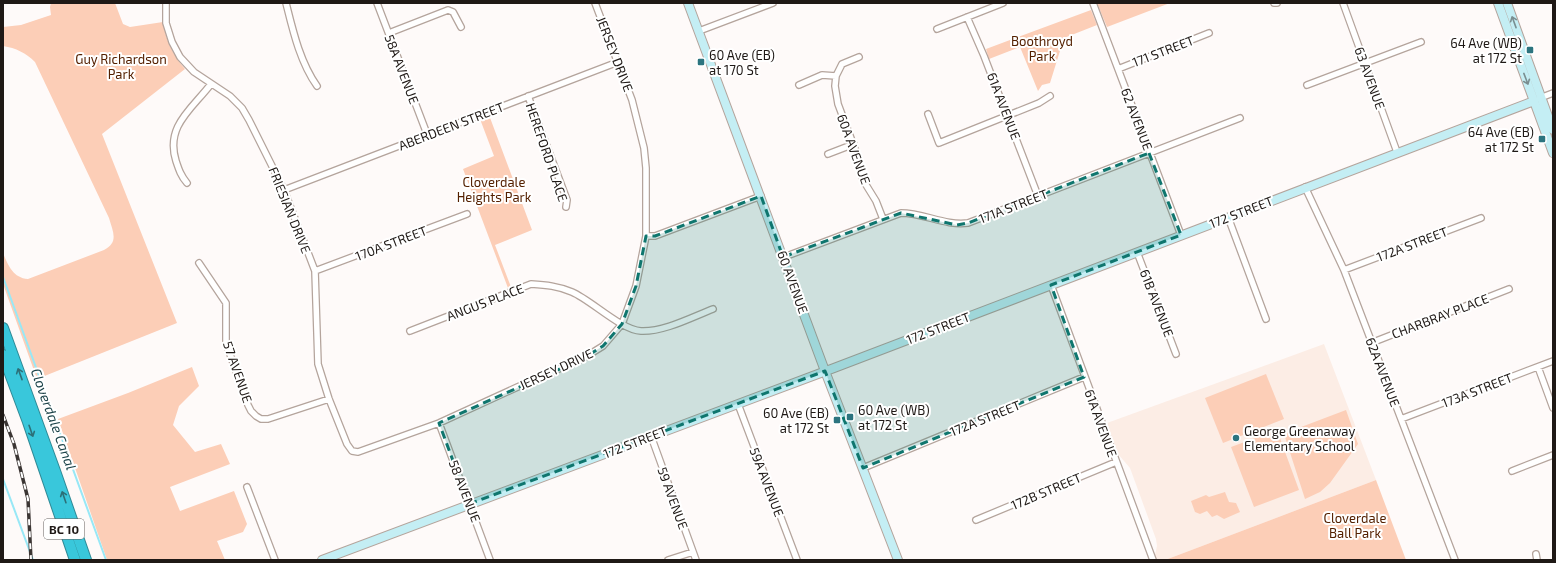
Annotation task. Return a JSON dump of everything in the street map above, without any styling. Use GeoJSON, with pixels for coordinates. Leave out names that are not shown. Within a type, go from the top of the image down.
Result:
{"type":"FeatureCollection","features":[{"type":"Feature","properties":{"kind":"highway","name":"BC 10"},"geometry":{"type":"LineString","coordinates":[[3,328],[86,560]]}},
{"type":"Feature","properties":{"kind":"highway","name":"BC 10"},"geometry":{"type":"LineString","coordinates":[[3,355],[28,422],[75,560]]}},
{"type":"Feature","properties":{"kind":"street","name":"FRIESIAN DRIVE"},"geometry":{"type":"LineString","coordinates":[[166,3],[166,23],[180,57],[190,68],[230,96],[242,108],[250,120],[284,190],[315,272],[317,356],[320,371],[329,399],[350,449]]}},
{"type":"Feature","properties":{"kind":"street"},"geometry":{"type":"LineString","coordinates":[[286,3],[294,36],[309,76],[316,86]]}},
{"type":"Feature","properties":{"kind":"street","name":"58A AVENUE"},"geometry":{"type":"LineString","coordinates":[[377,3],[427,134]]}},
{"type":"Feature","properties":{"kind":"street","name":"JERSEY DRIVE"},"geometry":{"type":"LineString","coordinates":[[350,449],[355,452],[364,451],[439,423],[582,359],[603,346],[622,324],[636,286],[646,236],[646,168],[644,148],[632,100],[595,3]]}},
{"type":"Feature","properties":{"kind":"street","name":"60 AVENUE"},"geometry":{"type":"LineString","coordinates":[[688,3],[784,257],[825,371],[898,560]]}},
{"type":"Feature","properties":{"kind":"street"},"geometry":{"type":"LineString","coordinates":[[699,32],[773,3]]}},
{"type":"Feature","properties":{"kind":"street"},"geometry":{"type":"LineString","coordinates":[[937,29],[1003,3]]}},
{"type":"Feature","properties":{"kind":"street","name":"62 AVENUE"},"geometry":{"type":"LineString","coordinates":[[1093,3],[1181,235]]}},
{"type":"Feature","properties":{"kind":"street","name":"63 AVENUE"},"geometry":{"type":"LineString","coordinates":[[1343,3],[1397,152]]}},
{"type":"Feature","properties":{"kind":"street"},"geometry":{"type":"LineString","coordinates":[[1498,3],[1538,99],[1553,130]]}},
{"type":"Feature","properties":{"kind":"street"},"geometry":{"type":"LineString","coordinates":[[1507,3],[1538,99],[1553,153]]}},
{"type":"Feature","properties":{"kind":"street"},"geometry":{"type":"LineString","coordinates":[[389,33],[448,10],[453,12],[461,27]]}},
{"type":"Feature","properties":{"kind":"street","name":"61A AVENUE"},"geometry":{"type":"LineString","coordinates":[[967,17],[984,56],[1038,196]]}},
{"type":"Feature","properties":{"kind":"street","name":"171 STREET"},"geometry":{"type":"LineString","coordinates":[[1118,69],[1209,33]]}},
{"type":"Feature","properties":{"kind":"street"},"geometry":{"type":"LineString","coordinates":[[1307,85],[1422,42]]}},
{"type":"Feature","properties":{"kind":"street"},"geometry":{"type":"LineString","coordinates":[[799,85],[822,75],[836,76],[842,64],[859,57]]}},
{"type":"Feature","properties":{"kind":"street","name":"ABERDEEN STREET"},"geometry":{"type":"LineString","coordinates":[[284,190],[618,62]]}},
{"type":"Feature","properties":{"kind":"street","name":"60A AVENUE"},"geometry":{"type":"LineString","coordinates":[[836,76],[835,86],[838,104],[854,144],[863,180],[876,201],[883,219]]}},
{"type":"Feature","properties":{"kind":"street"},"geometry":{"type":"LineString","coordinates":[[187,183],[179,171],[174,156],[174,136],[183,115],[211,84]]}},
{"type":"Feature","properties":{"kind":"street","name":"172 STREET"},"geometry":{"type":"LineString","coordinates":[[322,560],[825,371],[1553,93]]}},
{"type":"Feature","properties":{"kind":"street","name":"HEREFORD PLACE"},"geometry":{"type":"LineString","coordinates":[[528,96],[567,200],[566,207]]}},
{"type":"Feature","properties":{"kind":"street"},"geometry":{"type":"LineString","coordinates":[[928,114],[939,143],[1008,117],[1039,103],[1050,96]]}},
{"type":"Feature","properties":{"kind":"street","name":"171A STREET"},"geometry":{"type":"LineString","coordinates":[[784,257],[901,213],[912,213],[957,225],[968,223],[1240,118]]}},
{"type":"Feature","properties":{"kind":"street"},"geometry":{"type":"LineString","coordinates":[[828,154],[854,144]]}},
{"type":"Feature","properties":{"kind":"street","name":"62A AVENUE"},"geometry":{"type":"LineString","coordinates":[[1305,187],[1344,270],[1455,560]]}},
{"type":"Feature","properties":{"kind":"street"},"geometry":{"type":"LineString","coordinates":[[646,236],[655,236],[761,196]]}},
{"type":"Feature","properties":{"kind":"street","name":"170A STREET"},"geometry":{"type":"LineString","coordinates":[[315,272],[467,214]]}},
{"type":"Feature","properties":{"kind":"street"},"geometry":{"type":"LineString","coordinates":[[1228,217],[1266,319]]}},
{"type":"Feature","properties":{"kind":"street","name":"172A STREET"},"geometry":{"type":"LineString","coordinates":[[1344,270],[1481,218]]}},
{"type":"Feature","properties":{"kind":"street","name":"61B AVENUE"},"geometry":{"type":"LineString","coordinates":[[1137,252],[1176,354]]}},
{"type":"Feature","properties":{"kind":"street","name":"57 AVENUE"},"geometry":{"type":"LineString","coordinates":[[199,263],[225,300],[227,307],[225,337],[228,350],[251,411],[261,419],[268,419],[329,399]]}},
{"type":"Feature","properties":{"kind":"street","name":"ANGUS PLACE"},"geometry":{"type":"LineString","coordinates":[[410,331],[531,284],[552,285],[574,292],[622,324],[639,331],[658,330],[713,309]]}},
{"type":"Feature","properties":{"kind":"street","name":"61A AVENUE"},"geometry":{"type":"LineString","coordinates":[[1051,285],[1153,560]]}},
{"type":"Feature","properties":{"kind":"street","name":"CHARBRAY PLACE"},"geometry":{"type":"LineString","coordinates":[[1371,343],[1510,289]]}},
{"type":"Feature","properties":{"kind":"street","name":"173A STREET"},"geometry":{"type":"LineString","coordinates":[[1401,419],[1553,361]]}},
{"type":"Feature","properties":{"kind":"street"},"geometry":{"type":"LineString","coordinates":[[1538,367],[1553,408]]}},
{"type":"Feature","properties":{"kind":"street","name":"172A STREET"},"geometry":{"type":"LineString","coordinates":[[863,468],[1084,377]]}},
{"type":"Feature","properties":{"kind":"street","name":"59A AVENUE"},"geometry":{"type":"LineString","coordinates":[[738,404],[797,560]]}},
{"type":"Feature","properties":{"kind":"street","name":"58 AVENUE"},"geometry":{"type":"LineString","coordinates":[[439,423],[490,560]]}},
{"type":"Feature","properties":{"kind":"street","name":"59 AVENUE"},"geometry":{"type":"LineString","coordinates":[[651,436],[696,560]]}},
{"type":"Feature","properties":{"kind":"street"},"geometry":{"type":"LineString","coordinates":[[1512,470],[1553,455]]}},
{"type":"Feature","properties":{"kind":"street","name":"172B STREET"},"geometry":{"type":"LineString","coordinates":[[976,520],[1116,462]]}},
{"type":"Feature","properties":{"kind":"street"},"geometry":{"type":"LineString","coordinates":[[247,487],[275,560]]}},
{"type":"Feature","properties":{"kind":"street"},"geometry":{"type":"LineString","coordinates":[[668,560],[693,552]]}},
{"type":"Feature","properties":{"kind":"highlighted area"},"geometry":{"type":"Polygon","coordinates":[[[1149,153],[1181,235],[1051,285],[1084,377],[863,468],[825,371],[469,504],[439,423],[582,359],[603,346],[622,324],[636,286],[646,236],[655,236],[761,196],[783,257],[901,213],[957,225],[968,223],[1149,153]]]}},
{"type":"Feature","properties":{"kind":"shaded area","name":"George Greenaway Elementary School"},"geometry":{"type":"Polygon","coordinates":[[[1324,344],[1376,480],[1165,560],[1156,560],[1156,539],[1130,468],[1118,454],[1107,423],[1324,344]]]}},
{"type":"Feature","properties":{"kind":"green space","name":"Guy Richardson Park"},"geometry":{"type":"Polygon","coordinates":[[[51,3],[115,3],[123,24],[130,27],[163,22],[171,47],[185,69],[102,134],[177,323],[37,379],[3,284],[3,253],[12,270],[18,276],[28,279],[104,250],[112,244],[114,236],[109,218],[35,62],[20,51],[3,46],[3,27],[21,25],[51,15],[51,3]]]}},
{"type":"Feature","properties":{"kind":"green space"},"geometry":{"type":"Polygon","coordinates":[[[1097,3],[1170,3],[1107,27],[1097,3]]]}},
{"type":"Feature","properties":{"kind":"green space","name":"Boothroyd Park"},"geometry":{"type":"Polygon","coordinates":[[[1091,10],[1097,25],[1064,38],[1050,83],[1042,85],[1038,91],[1020,47],[989,59],[986,49],[1091,10]]]}},
{"type":"Feature","properties":{"kind":"green space","name":"Cloverdale Heights Park"},"geometry":{"type":"Polygon","coordinates":[[[489,115],[532,230],[495,245],[511,287],[508,288],[463,169],[494,156],[480,119],[489,115]]]}},
{"type":"Feature","properties":{"kind":"green space"},"geometry":{"type":"Polygon","coordinates":[[[192,367],[199,386],[179,406],[173,425],[195,452],[221,444],[230,464],[170,487],[180,511],[234,491],[247,524],[243,532],[217,541],[225,560],[107,560],[58,419],[192,367]]]}},
{"type":"Feature","properties":{"kind":"green space"},"geometry":{"type":"Polygon","coordinates":[[[1266,374],[1284,419],[1223,443],[1205,398],[1266,374]]]}},
{"type":"Feature","properties":{"kind":"green space"},"geometry":{"type":"Polygon","coordinates":[[[1346,410],[1358,444],[1330,483],[1320,492],[1305,499],[1285,437],[1288,432],[1346,410]]]}},
{"type":"Feature","properties":{"kind":"green space"},"geometry":{"type":"Polygon","coordinates":[[[1277,430],[1299,490],[1254,507],[1231,447],[1277,430]]]}},
{"type":"Feature","properties":{"kind":"green space","name":"Cloverdale Ball Park"},"geometry":{"type":"Polygon","coordinates":[[[1376,480],[1406,560],[1165,560],[1376,480]]]}},
{"type":"Feature","properties":{"kind":"green space"},"geometry":{"type":"Polygon","coordinates":[[[1225,492],[1229,502],[1236,503],[1240,512],[1224,519],[1217,515],[1212,517],[1207,511],[1200,514],[1195,512],[1191,501],[1206,495],[1209,497],[1225,492]]]}},
{"type":"Feature","properties":{"kind":"waterway","name":"Cloverdale Canal"},"geometry":{"type":"LineString","coordinates":[[3,277],[106,560]]}},
{"type":"Feature","properties":{"kind":"waterway"},"geometry":{"type":"LineString","coordinates":[[3,479],[33,560]]}},
{"type":"Feature","properties":{"kind":"railway"},"geometry":{"type":"LineString","coordinates":[[3,415],[14,444],[28,499],[31,560]]}},
{"type":"Feature","properties":{"kind":"place","name":"64 Ave (WB) at 172 St"},"geometry":{"type":"Point","coordinates":[1530,50]}},
{"type":"Feature","properties":{"kind":"place","name":"60 Ave (EB) at 170 St"},"geometry":{"type":"Point","coordinates":[701,62]}},
{"type":"Feature","properties":{"kind":"place","name":"64 Ave (EB) at 172 St"},"geometry":{"type":"Point","coordinates":[1542,139]}},
{"type":"Feature","properties":{"kind":"place","name":"60 Ave (WB) at 172 St"},"geometry":{"type":"Point","coordinates":[850,417]}},
{"type":"Feature","properties":{"kind":"place","name":"60 Ave (EB) at 172 St"},"geometry":{"type":"Point","coordinates":[837,420]}},
{"type":"Feature","properties":{"kind":"place","name":"George Greenaway Elementary School"},"geometry":{"type":"Point","coordinates":[1236,438]}}]}
